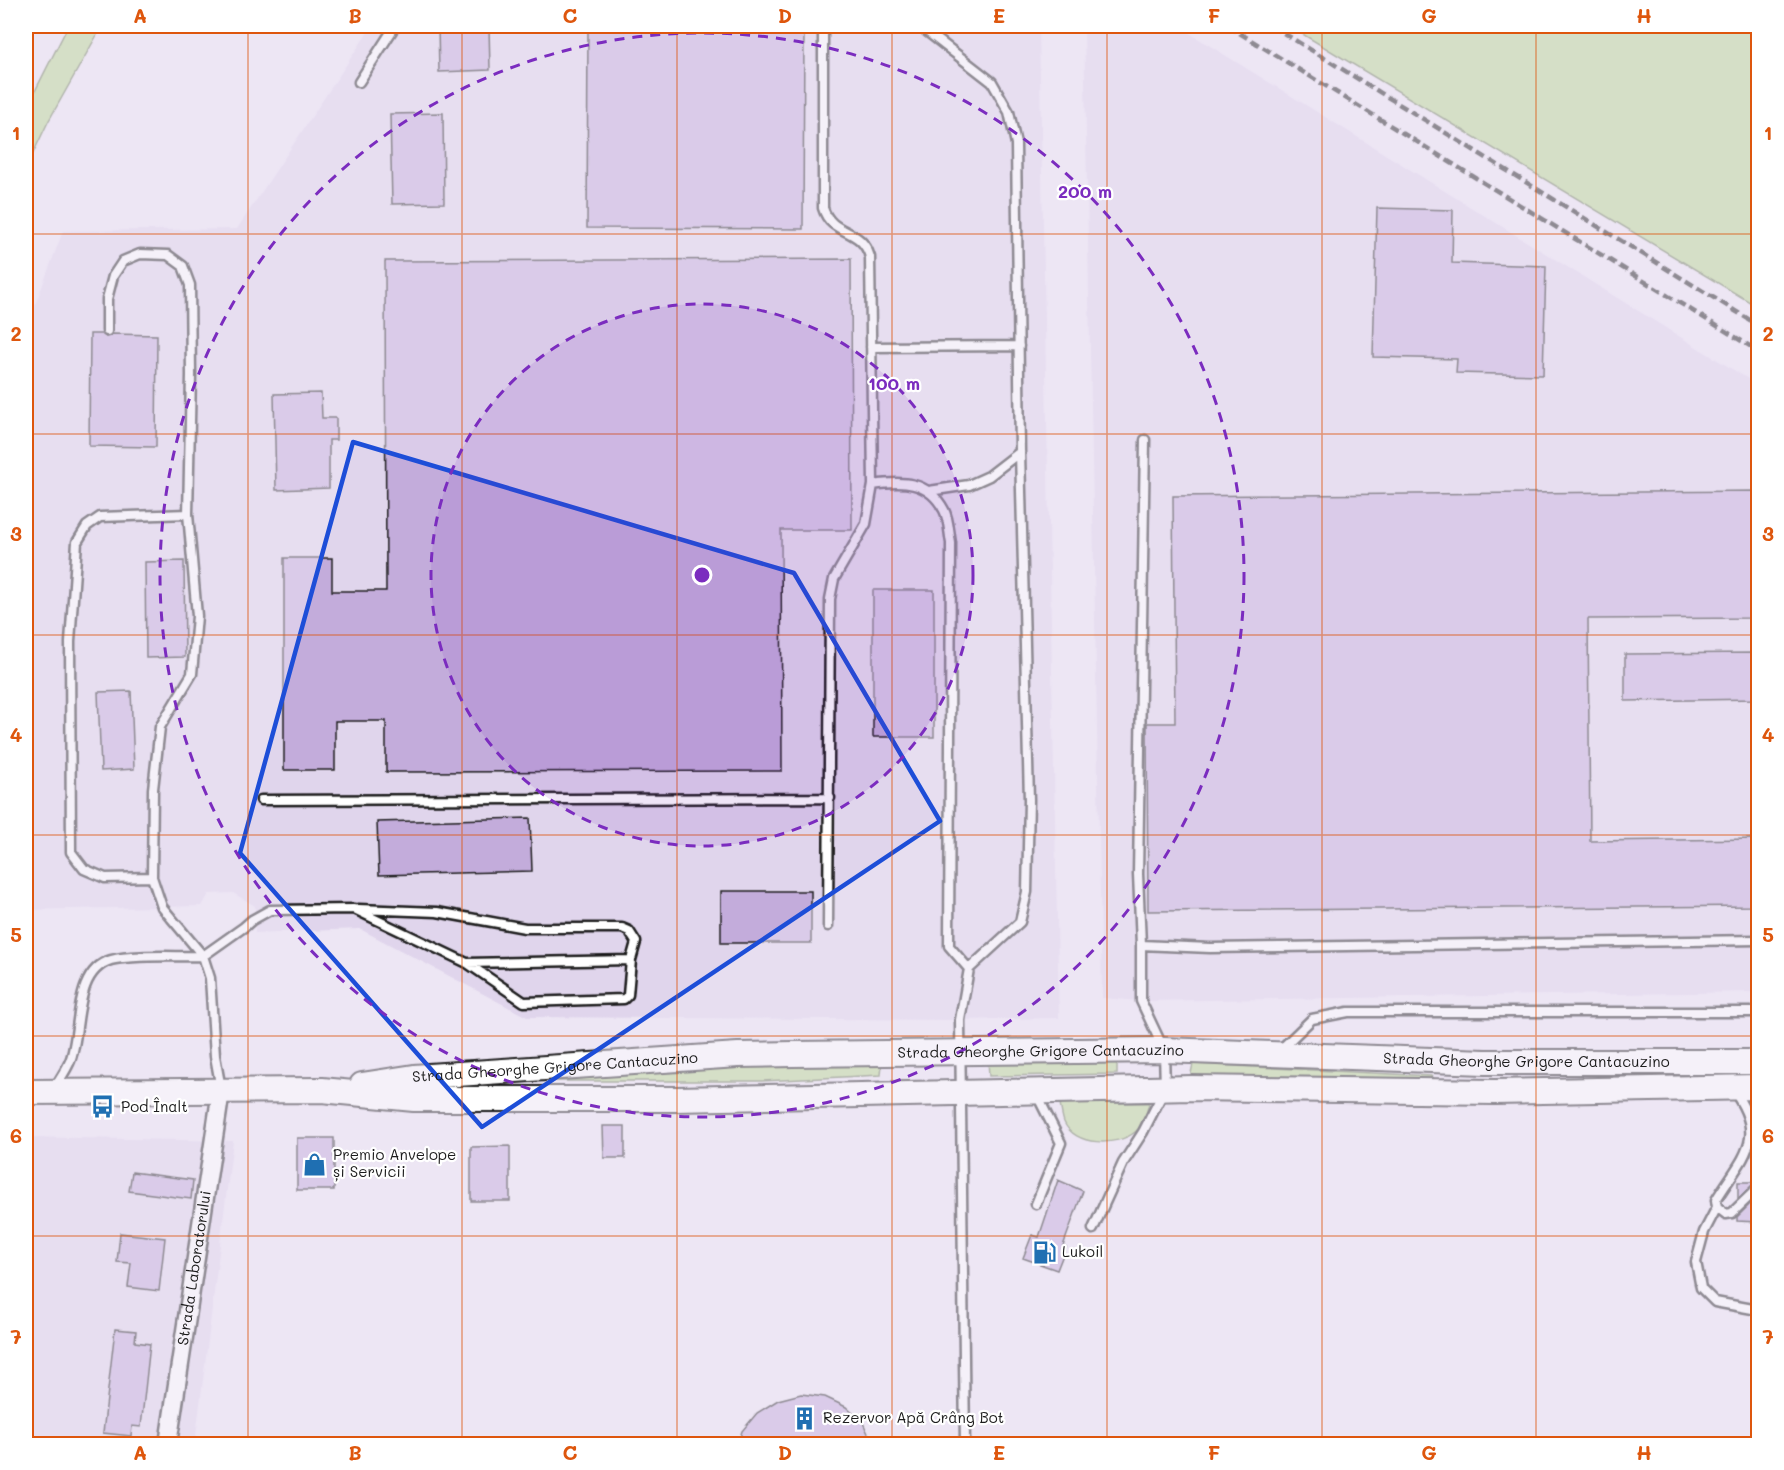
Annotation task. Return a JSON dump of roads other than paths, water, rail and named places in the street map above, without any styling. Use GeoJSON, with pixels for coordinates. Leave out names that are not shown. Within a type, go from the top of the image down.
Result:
{"type":"FeatureCollection","features":[{"type":"Feature","properties":{"kind":"main road","name":"Strada Gheorghe Grigore Cantacuzino"},"geometry":{"type":"LineString","coordinates":[[322,1090],[414,1077],[738,1055],[1164,1050],[1485,1062],[1758,1062]]}},
{"type":"Feature","properties":{"kind":"main road","name":"Strada Gheorghe Grigore Cantacuzino"},"geometry":{"type":"LineString","coordinates":[[26,1092],[322,1090],[414,1099],[676,1099],[1165,1089],[1495,1092],[1758,1087]]}},
{"type":"Feature","properties":{"kind":"street","name":"Strada Laboratorului"},"geometry":{"type":"LineString","coordinates":[[168,1444],[221,1091]]}},
{"type":"Feature","properties":{"kind":"lane"},"geometry":{"type":"LineString","coordinates":[[358,82],[395,26]]}},
{"type":"Feature","properties":{"kind":"lane"},"geometry":{"type":"LineString","coordinates":[[823,26],[823,208],[826,216],[834,225],[860,238],[870,257],[873,485],[866,524],[834,579],[830,599],[828,926]]}},
{"type":"Feature","properties":{"kind":"lane"},"geometry":{"type":"LineString","coordinates":[[920,26],[992,82],[1009,112],[1016,144],[1020,452],[1029,800],[1027,892],[1020,922],[969,969],[960,1020],[964,1444]]}},
{"type":"Feature","properties":{"kind":"lane"},"geometry":{"type":"LineString","coordinates":[[107,331],[107,299],[113,276],[123,261],[140,254],[168,255],[183,266],[190,285],[188,514],[197,616],[192,674],[160,727],[153,789],[152,877],[162,907],[203,956],[210,978],[215,1056],[221,1091]]}},
{"type":"Feature","properties":{"kind":"lane"},"geometry":{"type":"LineString","coordinates":[[871,347],[1019,346]]}},
{"type":"Feature","properties":{"kind":"lane"},"geometry":{"type":"LineString","coordinates":[[1093,1229],[1123,1163],[1143,1132],[1165,1089],[1164,1050],[1141,1001],[1138,874],[1145,440]]}},
{"type":"Feature","properties":{"kind":"lane"},"geometry":{"type":"LineString","coordinates":[[929,491],[969,485],[989,476],[1020,452]]}},
{"type":"Feature","properties":{"kind":"lane"},"geometry":{"type":"LineString","coordinates":[[873,485],[895,482],[915,484],[929,491],[945,510],[951,543],[949,946],[969,969]]}},
{"type":"Feature","properties":{"kind":"lane"},"geometry":{"type":"LineString","coordinates":[[152,877],[105,878],[84,869],[71,852],[70,642],[77,542],[87,526],[100,518],[188,514]]}},
{"type":"Feature","properties":{"kind":"lane"},"geometry":{"type":"LineString","coordinates":[[261,800],[830,798]]}},
{"type":"Feature","properties":{"kind":"lane"},"geometry":{"type":"LineString","coordinates":[[52,1092],[70,1060],[84,991],[89,978],[97,968],[110,960],[127,958],[203,956],[252,920],[270,910],[354,909],[437,912],[525,928],[622,928],[629,932],[636,942],[626,997],[620,1000],[524,1002],[467,963],[354,909]]}},
{"type":"Feature","properties":{"kind":"lane"},"geometry":{"type":"LineString","coordinates":[[1141,945],[1210,948],[1758,940]]}},
{"type":"Feature","properties":{"kind":"lane"},"geometry":{"type":"LineString","coordinates":[[467,963],[631,960]]}},
{"type":"Feature","properties":{"kind":"lane"},"geometry":{"type":"LineString","coordinates":[[1275,1054],[1312,1019],[1348,1012],[1758,1012]]}},
{"type":"Feature","properties":{"kind":"lane"},"geometry":{"type":"LineString","coordinates":[[1731,1087],[1744,1106],[1750,1123],[1751,1140],[1745,1156],[1716,1200],[1717,1207],[1704,1232],[1696,1262],[1701,1288],[1715,1302],[1758,1310]]}},
{"type":"Feature","properties":{"kind":"lane"},"geometry":{"type":"LineString","coordinates":[[1035,1092],[1061,1143],[1036,1204]]}},
{"type":"Feature","properties":{"kind":"lane"},"geometry":{"type":"LineString","coordinates":[[1717,1207],[1726,1214],[1732,1213],[1758,1188]]}},
{"type":"Feature","properties":{"kind":"railway"},"geometry":{"type":"LineString","coordinates":[[1228,26],[1758,351]]}},
{"type":"Feature","properties":{"kind":"railway"},"geometry":{"type":"LineString","coordinates":[[1272,26],[1758,325]]}},
{"type":"Feature","properties":{"kind":"place","name":"Pod Înalt"},"geometry":{"type":"Point","coordinates":[103,1107]}},
{"type":"Feature","properties":{"kind":"place","name":"Premio Anvelope și Servicii"},"geometry":{"type":"Point","coordinates":[315,1164]}},
{"type":"Feature","properties":{"kind":"place","name":"Lukoil"},"geometry":{"type":"Point","coordinates":[1044,1252]}},
{"type":"Feature","properties":{"kind":"place","name":"Rezervor Apă Crâng Bot"},"geometry":{"type":"Point","coordinates":[805,1418]}}]}
